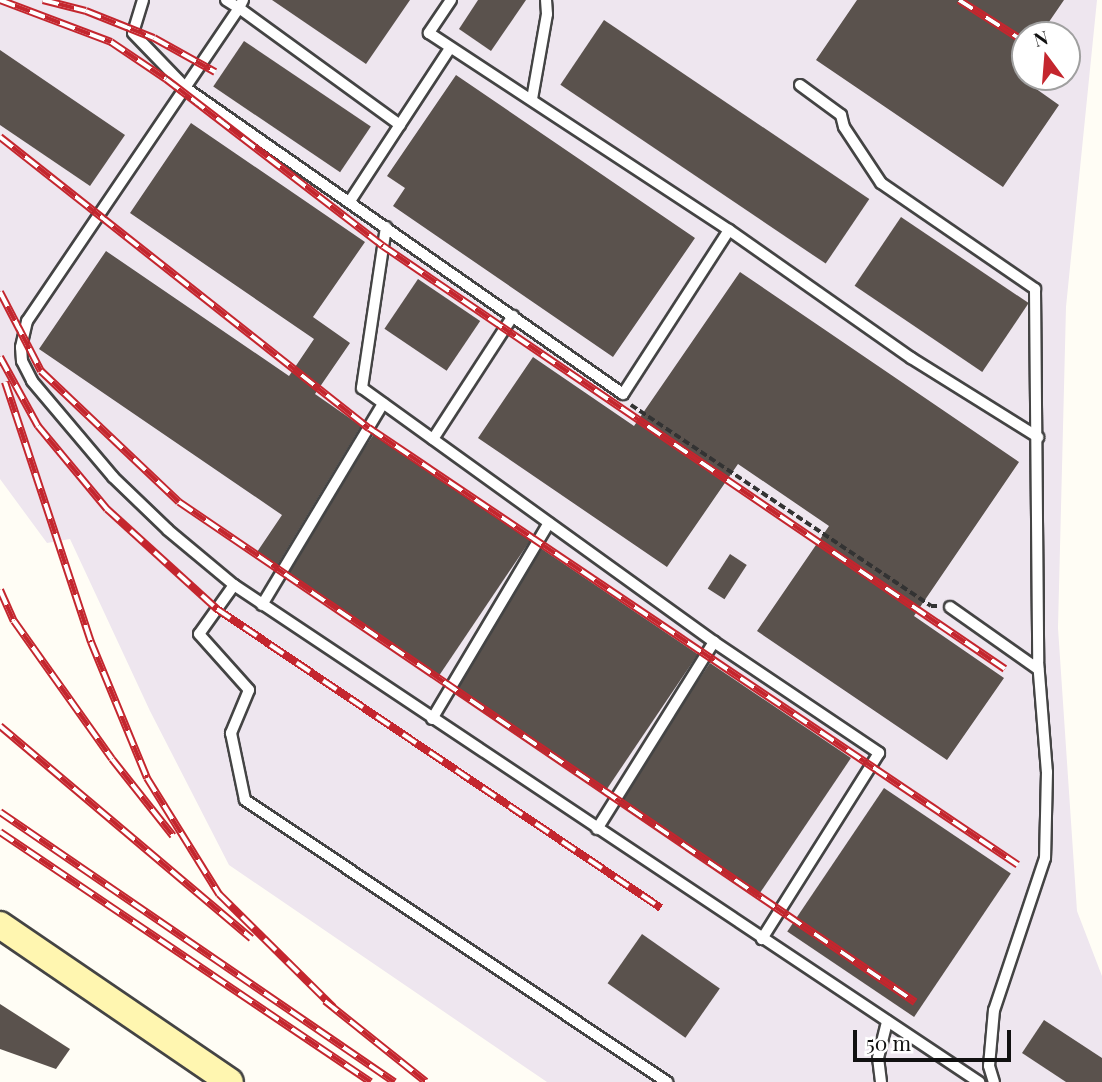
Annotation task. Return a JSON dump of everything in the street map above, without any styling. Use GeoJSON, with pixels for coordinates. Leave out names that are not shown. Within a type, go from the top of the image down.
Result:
{"type":"FeatureCollection","features":[{"type":"Feature","properties":{"kind":"main road"},"geometry":{"type":"LineString","coordinates":[[0,925],[230,1082]]}},
{"type":"Feature","properties":{"kind":"lane"},"geometry":{"type":"LineString","coordinates":[[143,0],[133,33],[187,89],[624,394],[729,230]]}},
{"type":"Feature","properties":{"kind":"lane"},"geometry":{"type":"LineString","coordinates":[[226,0],[241,4],[400,125]]}},
{"type":"Feature","properties":{"kind":"lane"},"geometry":{"type":"LineString","coordinates":[[451,0],[429,33],[729,230],[911,358],[1038,437]]}},
{"type":"Feature","properties":{"kind":"lane"},"geometry":{"type":"LineString","coordinates":[[532,99],[547,14],[545,0]]}},
{"type":"Feature","properties":{"kind":"lane"},"geometry":{"type":"LineString","coordinates":[[241,4],[187,89],[27,321],[21,347],[22,361],[32,381],[113,477],[168,530],[234,585],[979,1082]]}},
{"type":"Feature","properties":{"kind":"lane"},"geometry":{"type":"LineString","coordinates":[[350,201],[450,48]]}},
{"type":"Feature","properties":{"kind":"lane"},"geometry":{"type":"LineString","coordinates":[[800,85],[841,115],[844,127],[881,183],[1035,289],[1038,669],[1047,772],[1045,858],[994,1010],[989,1066],[994,1082]]}},
{"type":"Feature","properties":{"kind":"lane"},"geometry":{"type":"LineString","coordinates":[[386,227],[362,388],[714,642],[878,753],[762,939]]}},
{"type":"Feature","properties":{"kind":"lane"},"geometry":{"type":"LineString","coordinates":[[433,439],[513,316]]}},
{"type":"Feature","properties":{"kind":"lane"},"geometry":{"type":"LineString","coordinates":[[262,605],[383,404]]}},
{"type":"Feature","properties":{"kind":"lane"},"geometry":{"type":"LineString","coordinates":[[432,719],[550,523]]}},
{"type":"Feature","properties":{"kind":"lane"},"geometry":{"type":"LineString","coordinates":[[234,585],[199,634],[249,690],[231,733],[245,800],[667,1082]]}},
{"type":"Feature","properties":{"kind":"lane"},"geometry":{"type":"LineString","coordinates":[[950,607],[1038,669]]}},
{"type":"Feature","properties":{"kind":"lane"},"geometry":{"type":"LineString","coordinates":[[597,829],[714,642]]}},
{"type":"Feature","properties":{"kind":"lane"},"geometry":{"type":"LineString","coordinates":[[881,1082],[878,1059],[887,1021]]}},
{"type":"Feature","properties":{"kind":"path"},"geometry":{"type":"LineString","coordinates":[[624,394],[629,404],[931,606],[950,607]]}},
{"type":"Feature","properties":{"kind":"shaded area"},"geometry":{"type":"Polygon","coordinates":[[[0,0],[1097,0],[1066,307],[1058,628],[1077,911],[1102,976],[1102,1082],[547,1082],[229,865],[150,711],[70,539],[47,543],[0,479],[0,0]]]}},
{"type":"Feature","properties":{"kind":"building"},"geometry":{"type":"Polygon","coordinates":[[[272,0],[410,0],[366,64],[272,0]]]}},
{"type":"Feature","properties":{"kind":"building"},"geometry":{"type":"Polygon","coordinates":[[[478,0],[526,0],[491,51],[459,29],[478,0]]]}},
{"type":"Feature","properties":{"kind":"building"},"geometry":{"type":"Polygon","coordinates":[[[857,0],[1064,0],[1050,21],[1011,21],[1011,91],[1039,91],[1059,105],[1003,187],[816,60],[857,0]]]}},
{"type":"Feature","properties":{"kind":"building"},"geometry":{"type":"Polygon","coordinates":[[[604,20],[869,199],[826,264],[560,85],[604,20]]]}},
{"type":"Feature","properties":{"kind":"building"},"geometry":{"type":"Polygon","coordinates":[[[244,41],[371,127],[340,172],[213,87],[244,41]]]}},
{"type":"Feature","properties":{"kind":"building"},"geometry":{"type":"Polygon","coordinates":[[[0,50],[125,135],[90,186],[0,125],[0,50]]]}},
{"type":"Feature","properties":{"kind":"building"},"geometry":{"type":"Polygon","coordinates":[[[456,75],[695,238],[613,357],[393,206],[405,188],[387,176],[456,75]]]}},
{"type":"Feature","properties":{"kind":"building"},"geometry":{"type":"Polygon","coordinates":[[[191,123],[365,242],[313,317],[350,343],[315,394],[361,426],[275,569],[255,555],[282,515],[39,349],[106,251],[289,376],[314,339],[130,213],[191,123]]]}},
{"type":"Feature","properties":{"kind":"building"},"geometry":{"type":"Polygon","coordinates":[[[901,217],[1029,303],[982,372],[855,286],[901,217]]]}},
{"type":"Feature","properties":{"kind":"building"},"geometry":{"type":"Polygon","coordinates":[[[740,272],[1019,462],[914,616],[1004,678],[947,760],[757,631],[829,526],[738,464],[667,567],[478,438],[533,357],[634,426],[740,272]]]}},
{"type":"Feature","properties":{"kind":"building"},"geometry":{"type":"Polygon","coordinates":[[[418,279],[480,321],[447,371],[384,329],[418,279]]]}},
{"type":"Feature","properties":{"kind":"building"},"geometry":{"type":"Polygon","coordinates":[[[374,434],[531,540],[437,678],[281,572],[374,434]]]}},
{"type":"Feature","properties":{"kind":"building"},"geometry":{"type":"Polygon","coordinates":[[[542,549],[698,654],[604,793],[448,688],[542,549]]]}},
{"type":"Feature","properties":{"kind":"building"},"geometry":{"type":"Polygon","coordinates":[[[730,554],[747,565],[724,599],[708,588],[730,554]]]}},
{"type":"Feature","properties":{"kind":"building"},"geometry":{"type":"Polygon","coordinates":[[[710,663],[851,758],[757,897],[616,802],[710,663]]]}},
{"type":"Feature","properties":{"kind":"building"},"geometry":{"type":"Polygon","coordinates":[[[884,788],[1011,874],[914,1017],[787,931],[884,788]]]}},
{"type":"Feature","properties":{"kind":"building"},"geometry":{"type":"Polygon","coordinates":[[[642,934],[720,988],[685,1038],[608,983],[642,934]]]}},
{"type":"Feature","properties":{"kind":"building"},"geometry":{"type":"Polygon","coordinates":[[[0,1004],[70,1049],[56,1069],[0,1049],[0,1004]]]}},
{"type":"Feature","properties":{"kind":"building"},"geometry":{"type":"Polygon","coordinates":[[[1044,1020],[1102,1058],[1102,1082],[1066,1082],[1022,1053],[1044,1020]]]}},
{"type":"Feature","properties":{"kind":"railway"},"geometry":{"type":"LineString","coordinates":[[0,0],[111,42],[166,79],[383,246],[1005,669]]}},
{"type":"Feature","properties":{"kind":"railway"},"geometry":{"type":"LineString","coordinates":[[43,0],[86,11],[154,38],[215,72]]}},
{"type":"Feature","properties":{"kind":"railway"},"geometry":{"type":"LineString","coordinates":[[959,0],[1011,33]]}},
{"type":"Feature","properties":{"kind":"railway"},"geometry":{"type":"LineString","coordinates":[[0,137],[369,428],[1018,865]]}},
{"type":"Feature","properties":{"kind":"railway"},"geometry":{"type":"LineString","coordinates":[[0,292],[41,371],[179,502],[915,1002]]}},
{"type":"Feature","properties":{"kind":"railway"},"geometry":{"type":"LineString","coordinates":[[0,357],[38,426],[107,509],[217,609],[661,908]]}},
{"type":"Feature","properties":{"kind":"railway"},"geometry":{"type":"LineString","coordinates":[[5,382],[91,642],[147,778],[219,894],[333,1007]]}},
{"type":"Feature","properties":{"kind":"railway"},"geometry":{"type":"LineString","coordinates":[[0,590],[14,621],[112,759],[173,836]]}},
{"type":"Feature","properties":{"kind":"railway"},"geometry":{"type":"LineString","coordinates":[[0,726],[251,938]]}},
{"type":"Feature","properties":{"kind":"railway"},"geometry":{"type":"LineString","coordinates":[[0,812],[394,1082]]}},
{"type":"Feature","properties":{"kind":"railway"},"geometry":{"type":"LineString","coordinates":[[0,832],[370,1082]]}},
{"type":"Feature","properties":{"kind":"railway"},"geometry":{"type":"LineString","coordinates":[[325,1001],[426,1082]]}}]}
